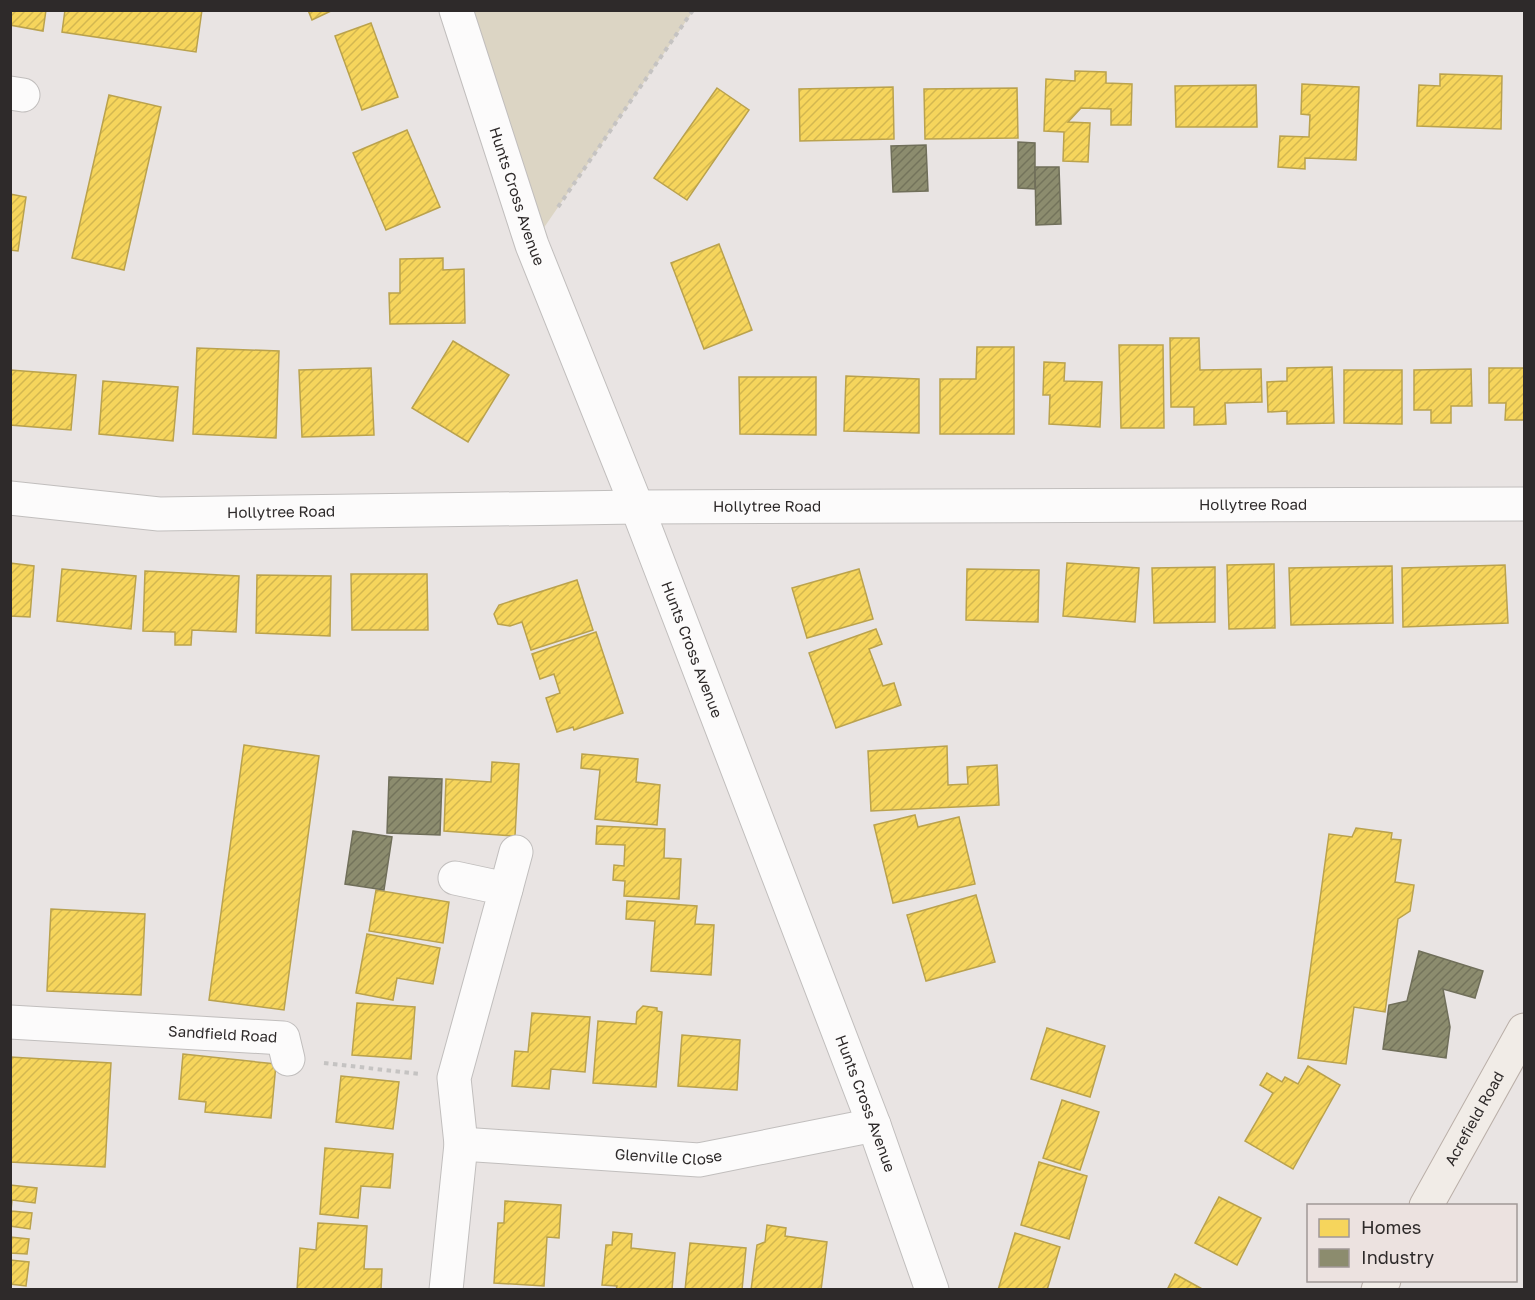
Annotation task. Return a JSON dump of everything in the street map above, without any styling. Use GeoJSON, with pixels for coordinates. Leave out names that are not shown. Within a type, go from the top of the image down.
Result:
{"type":"FeatureCollection","features":[{"type":"Feature","properties":{"kind":"main road","name":"Acrefield Road"},"geometry":{"type":"LineString","coordinates":[[1427,1204],[1524,1030]]}},
{"type":"Feature","properties":{"kind":"street","name":"Hunts Cross Avenue"},"geometry":{"type":"LineString","coordinates":[[456,10],[532,245],[637,507],[874,1125],[932,1290]]}},
{"type":"Feature","properties":{"kind":"street","name":"Hollytree Road"},"geometry":{"type":"LineString","coordinates":[[10,498],[159,514],[637,507],[1524,504]]}},
{"type":"Feature","properties":{"kind":"street"},"geometry":{"type":"LineString","coordinates":[[446,1290],[461,1144],[454,1078],[516,852]]}},
{"type":"Feature","properties":{"kind":"street"},"geometry":{"type":"LineString","coordinates":[[455,878],[506,889]]}},
{"type":"Feature","properties":{"kind":"street","name":"Sandfield Road"},"geometry":{"type":"LineString","coordinates":[[10,1022],[282,1038],[288,1059]]}},
{"type":"Feature","properties":{"kind":"street","name":"Glenville Close"},"geometry":{"type":"LineString","coordinates":[[461,1144],[699,1160],[874,1125]]}},
{"type":"Feature","properties":{"kind":"path"},"geometry":{"type":"LineString","coordinates":[[532,245],[693,10]]}},
{"type":"Feature","properties":{"kind":"path","name":"Sandfield Road"},"geometry":{"type":"LineString","coordinates":[[288,1059],[454,1078]]}},
{"type":"Feature","properties":{"kind":"shaded area"},"geometry":{"type":"Polygon","coordinates":[[[456,11],[693,11],[532,245],[456,11]]]}},
{"type":"Feature","properties":{"kind":"building: Homes"},"geometry":{"type":"Polygon","coordinates":[[[10,10],[46,10],[43,31],[10,25],[10,10]]]}},
{"type":"Feature","properties":{"kind":"building: Homes"},"geometry":{"type":"Polygon","coordinates":[[[65,10],[202,10],[196,52],[62,32],[65,10]]]}},
{"type":"Feature","properties":{"kind":"building: Homes"},"geometry":{"type":"Polygon","coordinates":[[[308,10],[333,10],[312,20],[308,10]]]}},
{"type":"Feature","properties":{"kind":"building: Homes"},"geometry":{"type":"Polygon","coordinates":[[[371,23],[398,97],[362,110],[335,36],[371,23]]]}},
{"type":"Feature","properties":{"kind":"building: Homes"},"geometry":{"type":"Polygon","coordinates":[[[1075,71],[1106,72],[1106,83],[1132,84],[1131,125],[1111,125],[1111,109],[1081,108],[1068,122],[1090,123],[1088,162],[1063,161],[1064,132],[1044,131],[1046,79],[1075,81],[1075,71]]]}},
{"type":"Feature","properties":{"kind":"building: Homes"},"geometry":{"type":"Polygon","coordinates":[[[1440,74],[1502,76],[1501,129],[1417,126],[1419,85],[1440,86],[1440,74]]]}},
{"type":"Feature","properties":{"kind":"building: Homes"},"geometry":{"type":"Polygon","coordinates":[[[1302,84],[1359,87],[1356,160],[1305,158],[1305,169],[1278,167],[1280,136],[1309,137],[1310,115],[1301,114],[1302,84]]]}},
{"type":"Feature","properties":{"kind":"building: Homes"},"geometry":{"type":"Polygon","coordinates":[[[1256,85],[1257,127],[1176,127],[1175,86],[1256,85]]]}},
{"type":"Feature","properties":{"kind":"building: Homes"},"geometry":{"type":"Polygon","coordinates":[[[893,87],[894,139],[800,141],[799,89],[893,87]]]}},
{"type":"Feature","properties":{"kind":"building: Homes"},"geometry":{"type":"Polygon","coordinates":[[[717,88],[749,110],[687,200],[654,178],[717,88]]]}},
{"type":"Feature","properties":{"kind":"building: Homes"},"geometry":{"type":"Polygon","coordinates":[[[1017,88],[1018,138],[925,139],[924,89],[1017,88]]]}},
{"type":"Feature","properties":{"kind":"building: Homes"},"geometry":{"type":"Polygon","coordinates":[[[109,95],[161,107],[124,270],[72,258],[109,95]]]}},
{"type":"Feature","properties":{"kind":"building: Homes"},"geometry":{"type":"Polygon","coordinates":[[[407,130],[440,207],[386,230],[353,153],[407,130]]]}},
{"type":"Feature","properties":{"kind":"building: Homes"},"geometry":{"type":"Polygon","coordinates":[[[10,194],[26,197],[18,251],[10,250],[10,194]]]}},
{"type":"Feature","properties":{"kind":"building: Homes"},"geometry":{"type":"Polygon","coordinates":[[[719,244],[752,330],[704,349],[671,263],[719,244]]]}},
{"type":"Feature","properties":{"kind":"building: Homes"},"geometry":{"type":"Polygon","coordinates":[[[443,258],[443,270],[464,269],[465,323],[390,324],[389,293],[400,293],[400,259],[443,258]]]}},
{"type":"Feature","properties":{"kind":"building: Homes"},"geometry":{"type":"Polygon","coordinates":[[[1170,338],[1199,338],[1200,370],[1261,369],[1262,402],[1225,403],[1226,424],[1194,425],[1194,407],[1171,407],[1170,338]]]}},
{"type":"Feature","properties":{"kind":"building: Homes"},"geometry":{"type":"Polygon","coordinates":[[[453,341],[509,375],[468,442],[412,408],[453,341]]]}},
{"type":"Feature","properties":{"kind":"building: Homes"},"geometry":{"type":"Polygon","coordinates":[[[1119,345],[1163,345],[1164,428],[1121,428],[1119,345]]]}},
{"type":"Feature","properties":{"kind":"building: Homes"},"geometry":{"type":"Polygon","coordinates":[[[977,347],[1014,347],[1014,434],[940,434],[940,379],[976,379],[977,347]]]}},
{"type":"Feature","properties":{"kind":"building: Homes"},"geometry":{"type":"Polygon","coordinates":[[[197,348],[279,351],[276,438],[193,434],[197,348]]]}},
{"type":"Feature","properties":{"kind":"building: Homes"},"geometry":{"type":"Polygon","coordinates":[[[1044,362],[1065,363],[1064,381],[1102,382],[1100,427],[1049,424],[1050,395],[1043,395],[1044,362]]]}},
{"type":"Feature","properties":{"kind":"building: Homes"},"geometry":{"type":"Polygon","coordinates":[[[1332,367],[1334,423],[1287,424],[1287,411],[1268,412],[1267,382],[1287,381],[1287,368],[1332,367]]]}},
{"type":"Feature","properties":{"kind":"building: Homes"},"geometry":{"type":"Polygon","coordinates":[[[371,368],[374,435],[302,437],[299,370],[371,368]]]}},
{"type":"Feature","properties":{"kind":"building: Homes"},"geometry":{"type":"Polygon","coordinates":[[[1489,368],[1524,368],[1524,420],[1505,420],[1506,403],[1489,403],[1489,368]]]}},
{"type":"Feature","properties":{"kind":"building: Homes"},"geometry":{"type":"Polygon","coordinates":[[[1471,369],[1472,406],[1451,406],[1451,423],[1431,423],[1431,410],[1414,410],[1414,370],[1471,369]]]}},
{"type":"Feature","properties":{"kind":"building: Homes"},"geometry":{"type":"Polygon","coordinates":[[[10,370],[76,375],[71,430],[10,425],[10,370]]]}},
{"type":"Feature","properties":{"kind":"building: Homes"},"geometry":{"type":"Polygon","coordinates":[[[1344,370],[1402,370],[1402,424],[1344,423],[1344,370]]]}},
{"type":"Feature","properties":{"kind":"building: Homes"},"geometry":{"type":"Polygon","coordinates":[[[846,376],[919,379],[919,433],[844,431],[846,376]]]}},
{"type":"Feature","properties":{"kind":"building: Homes"},"geometry":{"type":"Polygon","coordinates":[[[739,377],[816,377],[816,435],[740,434],[739,377]]]}},
{"type":"Feature","properties":{"kind":"building: Homes"},"geometry":{"type":"Polygon","coordinates":[[[103,381],[178,387],[173,441],[99,434],[103,381]]]}},
{"type":"Feature","properties":{"kind":"building: Homes"},"geometry":{"type":"Polygon","coordinates":[[[10,563],[34,566],[30,617],[10,616],[10,563]]]}},
{"type":"Feature","properties":{"kind":"building: Homes"},"geometry":{"type":"Polygon","coordinates":[[[1067,563],[1139,568],[1135,622],[1063,616],[1067,563]]]}},
{"type":"Feature","properties":{"kind":"building: Homes"},"geometry":{"type":"Polygon","coordinates":[[[1274,564],[1275,628],[1229,629],[1227,565],[1274,564]]]}},
{"type":"Feature","properties":{"kind":"building: Homes"},"geometry":{"type":"Polygon","coordinates":[[[1505,565],[1508,623],[1403,627],[1402,568],[1505,565]]]}},
{"type":"Feature","properties":{"kind":"building: Homes"},"geometry":{"type":"Polygon","coordinates":[[[1392,566],[1393,623],[1291,625],[1289,568],[1392,566]]]}},
{"type":"Feature","properties":{"kind":"building: Homes"},"geometry":{"type":"Polygon","coordinates":[[[1215,567],[1215,622],[1154,623],[1152,568],[1215,567]]]}},
{"type":"Feature","properties":{"kind":"building: Homes"},"geometry":{"type":"Polygon","coordinates":[[[62,569],[136,576],[131,629],[57,621],[62,569]]]}},
{"type":"Feature","properties":{"kind":"building: Homes"},"geometry":{"type":"Polygon","coordinates":[[[859,569],[873,619],[807,638],[792,588],[859,569]]]}},
{"type":"Feature","properties":{"kind":"building: Homes"},"geometry":{"type":"Polygon","coordinates":[[[967,569],[1039,570],[1038,622],[966,620],[967,569]]]}},
{"type":"Feature","properties":{"kind":"building: Homes"},"geometry":{"type":"Polygon","coordinates":[[[145,571],[239,576],[236,632],[192,630],[191,645],[175,645],[175,632],[143,631],[145,571]]]}},
{"type":"Feature","properties":{"kind":"building: Homes"},"geometry":{"type":"Polygon","coordinates":[[[351,574],[427,574],[428,630],[352,630],[351,574]]]}},
{"type":"Feature","properties":{"kind":"building: Homes"},"geometry":{"type":"Polygon","coordinates":[[[257,575],[331,576],[330,636],[256,633],[257,575]]]}},
{"type":"Feature","properties":{"kind":"building: Homes"},"geometry":{"type":"Polygon","coordinates":[[[577,580],[593,630],[531,650],[522,622],[510,626],[498,624],[494,614],[499,605],[577,580]]]}},
{"type":"Feature","properties":{"kind":"building: Homes"},"geometry":{"type":"Polygon","coordinates":[[[876,629],[882,644],[869,649],[883,686],[894,683],[901,705],[836,728],[809,653],[876,629]]]}},
{"type":"Feature","properties":{"kind":"building: Homes"},"geometry":{"type":"Polygon","coordinates":[[[596,632],[623,713],[574,730],[573,727],[557,732],[546,698],[560,693],[554,674],[540,679],[532,654],[596,632]]]}},
{"type":"Feature","properties":{"kind":"building: Homes"},"geometry":{"type":"Polygon","coordinates":[[[244,745],[319,756],[284,1010],[209,1000],[244,745]]]}},
{"type":"Feature","properties":{"kind":"building: Homes"},"geometry":{"type":"Polygon","coordinates":[[[947,746],[948,785],[968,784],[967,767],[997,765],[999,805],[871,811],[868,751],[947,746]]]}},
{"type":"Feature","properties":{"kind":"building: Homes"},"geometry":{"type":"Polygon","coordinates":[[[582,754],[638,759],[636,782],[660,785],[657,825],[595,819],[600,770],[581,768],[582,754]]]}},
{"type":"Feature","properties":{"kind":"building: Homes"},"geometry":{"type":"Polygon","coordinates":[[[492,762],[519,764],[515,836],[444,831],[446,779],[491,782],[492,762]]]}},
{"type":"Feature","properties":{"kind":"building: Homes"},"geometry":{"type":"Polygon","coordinates":[[[915,815],[918,827],[959,817],[975,884],[893,903],[874,825],[915,815]]]}},
{"type":"Feature","properties":{"kind":"building: Homes"},"geometry":{"type":"Polygon","coordinates":[[[597,826],[665,829],[664,858],[681,859],[679,899],[624,896],[625,881],[613,880],[614,865],[624,866],[625,845],[596,844],[597,826]]]}},
{"type":"Feature","properties":{"kind":"building: Homes"},"geometry":{"type":"Polygon","coordinates":[[[1356,828],[1392,833],[1391,839],[1401,840],[1395,882],[1414,885],[1410,911],[1398,919],[1385,1012],[1354,1007],[1346,1064],[1298,1058],[1329,834],[1352,837],[1356,828]]]}},
{"type":"Feature","properties":{"kind":"building: Homes"},"geometry":{"type":"Polygon","coordinates":[[[376,890],[449,902],[443,943],[369,931],[376,890]]]}},
{"type":"Feature","properties":{"kind":"building: Homes"},"geometry":{"type":"Polygon","coordinates":[[[976,895],[995,962],[926,981],[907,915],[976,895]]]}},
{"type":"Feature","properties":{"kind":"building: Homes"},"geometry":{"type":"Polygon","coordinates":[[[627,901],[697,906],[695,924],[714,925],[711,975],[651,971],[655,921],[626,919],[627,901]]]}},
{"type":"Feature","properties":{"kind":"building: Homes"},"geometry":{"type":"Polygon","coordinates":[[[51,909],[145,914],[141,995],[47,991],[51,909]]]}},
{"type":"Feature","properties":{"kind":"building: Homes"},"geometry":{"type":"Polygon","coordinates":[[[367,934],[440,948],[433,984],[397,978],[393,1000],[356,993],[367,934]]]}},
{"type":"Feature","properties":{"kind":"building: Homes"},"geometry":{"type":"Polygon","coordinates":[[[357,1003],[415,1007],[411,1059],[352,1055],[357,1003]]]}},
{"type":"Feature","properties":{"kind":"building: Homes"},"geometry":{"type":"Polygon","coordinates":[[[643,1006],[657,1008],[657,1011],[662,1012],[656,1087],[593,1083],[598,1021],[636,1024],[637,1012],[643,1006]]]}},
{"type":"Feature","properties":{"kind":"building: Homes"},"geometry":{"type":"Polygon","coordinates":[[[532,1013],[590,1017],[585,1072],[551,1069],[549,1089],[512,1086],[515,1051],[528,1052],[532,1013]]]}},
{"type":"Feature","properties":{"kind":"building: Homes"},"geometry":{"type":"Polygon","coordinates":[[[1047,1028],[1105,1046],[1090,1097],[1031,1079],[1047,1028]]]}},
{"type":"Feature","properties":{"kind":"building: Homes"},"geometry":{"type":"Polygon","coordinates":[[[682,1035],[740,1040],[737,1090],[678,1086],[682,1035]]]}},
{"type":"Feature","properties":{"kind":"building: Homes"},"geometry":{"type":"Polygon","coordinates":[[[183,1054],[276,1064],[271,1118],[205,1112],[206,1102],[179,1099],[183,1054]]]}},
{"type":"Feature","properties":{"kind":"building: Homes"},"geometry":{"type":"Polygon","coordinates":[[[10,1057],[111,1063],[105,1167],[10,1162],[10,1057]]]}},
{"type":"Feature","properties":{"kind":"building: Homes"},"geometry":{"type":"Polygon","coordinates":[[[1308,1066],[1340,1085],[1293,1169],[1245,1141],[1273,1093],[1260,1085],[1267,1073],[1282,1082],[1285,1077],[1298,1084],[1308,1066]]]}},
{"type":"Feature","properties":{"kind":"building: Homes"},"geometry":{"type":"Polygon","coordinates":[[[341,1076],[399,1082],[393,1129],[336,1122],[341,1076]]]}},
{"type":"Feature","properties":{"kind":"building: Homes"},"geometry":{"type":"Polygon","coordinates":[[[1062,1100],[1099,1112],[1080,1170],[1043,1158],[1062,1100]]]}},
{"type":"Feature","properties":{"kind":"building: Homes"},"geometry":{"type":"Polygon","coordinates":[[[325,1148],[393,1154],[390,1188],[361,1186],[358,1218],[320,1214],[325,1148]]]}},
{"type":"Feature","properties":{"kind":"building: Homes"},"geometry":{"type":"Polygon","coordinates":[[[1039,1162],[1087,1176],[1069,1239],[1021,1225],[1039,1162]]]}},
{"type":"Feature","properties":{"kind":"building: Homes"},"geometry":{"type":"Polygon","coordinates":[[[10,1185],[37,1188],[35,1203],[12,1200],[11,1211],[32,1213],[30,1229],[10,1226],[10,1185]]]}},
{"type":"Feature","properties":{"kind":"building: Homes"},"geometry":{"type":"Polygon","coordinates":[[[1219,1197],[1261,1218],[1237,1265],[1195,1243],[1219,1197]]]}},
{"type":"Feature","properties":{"kind":"building: Homes"},"geometry":{"type":"Polygon","coordinates":[[[505,1201],[561,1205],[559,1238],[547,1237],[544,1286],[494,1283],[498,1223],[504,1223],[505,1201]]]}},
{"type":"Feature","properties":{"kind":"building: Homes"},"geometry":{"type":"Polygon","coordinates":[[[318,1223],[367,1226],[364,1269],[382,1269],[381,1290],[297,1290],[300,1248],[316,1250],[318,1223]]]}},
{"type":"Feature","properties":{"kind":"building: Homes"},"geometry":{"type":"Polygon","coordinates":[[[767,1225],[786,1228],[785,1236],[827,1242],[821,1290],[751,1290],[757,1245],[765,1242],[767,1225]]]}},
{"type":"Feature","properties":{"kind":"building: Homes"},"geometry":{"type":"Polygon","coordinates":[[[613,1232],[632,1234],[631,1248],[675,1253],[672,1290],[616,1290],[617,1286],[602,1285],[606,1245],[612,1245],[613,1232]]]}},
{"type":"Feature","properties":{"kind":"building: Homes"},"geometry":{"type":"Polygon","coordinates":[[[1015,1233],[1060,1247],[1047,1290],[998,1290],[1015,1233]]]}},
{"type":"Feature","properties":{"kind":"building: Homes"},"geometry":{"type":"Polygon","coordinates":[[[10,1237],[29,1239],[27,1254],[10,1253],[10,1237]]]}},
{"type":"Feature","properties":{"kind":"building: Homes"},"geometry":{"type":"Polygon","coordinates":[[[690,1243],[746,1248],[742,1290],[685,1290],[690,1243]]]}},
{"type":"Feature","properties":{"kind":"building: Homes"},"geometry":{"type":"Polygon","coordinates":[[[10,1260],[29,1262],[26,1286],[10,1284],[10,1260]]]}},
{"type":"Feature","properties":{"kind":"building: Homes"},"geometry":{"type":"Polygon","coordinates":[[[1175,1274],[1204,1290],[1167,1290],[1175,1274]]]}},
{"type":"Feature","properties":{"kind":"building: Industry"},"geometry":{"type":"Polygon","coordinates":[[[1018,142],[1035,143],[1035,189],[1018,188],[1018,142]]]}},
{"type":"Feature","properties":{"kind":"building: Industry"},"geometry":{"type":"Polygon","coordinates":[[[926,145],[928,191],[893,192],[891,146],[926,145]]]}},
{"type":"Feature","properties":{"kind":"building: Industry"},"geometry":{"type":"Polygon","coordinates":[[[1035,167],[1059,167],[1061,224],[1036,225],[1035,167]]]}},
{"type":"Feature","properties":{"kind":"building: Industry"},"geometry":{"type":"Polygon","coordinates":[[[389,777],[442,779],[440,835],[387,833],[389,777]]]}},
{"type":"Feature","properties":{"kind":"building: Industry"},"geometry":{"type":"Polygon","coordinates":[[[353,831],[392,837],[384,890],[345,884],[353,831]]]}},
{"type":"Feature","properties":{"kind":"building: Industry"},"geometry":{"type":"Polygon","coordinates":[[[1419,951],[1483,971],[1475,998],[1443,989],[1450,1027],[1446,1058],[1383,1049],[1389,1005],[1407,1001],[1419,951]]]}}]}
